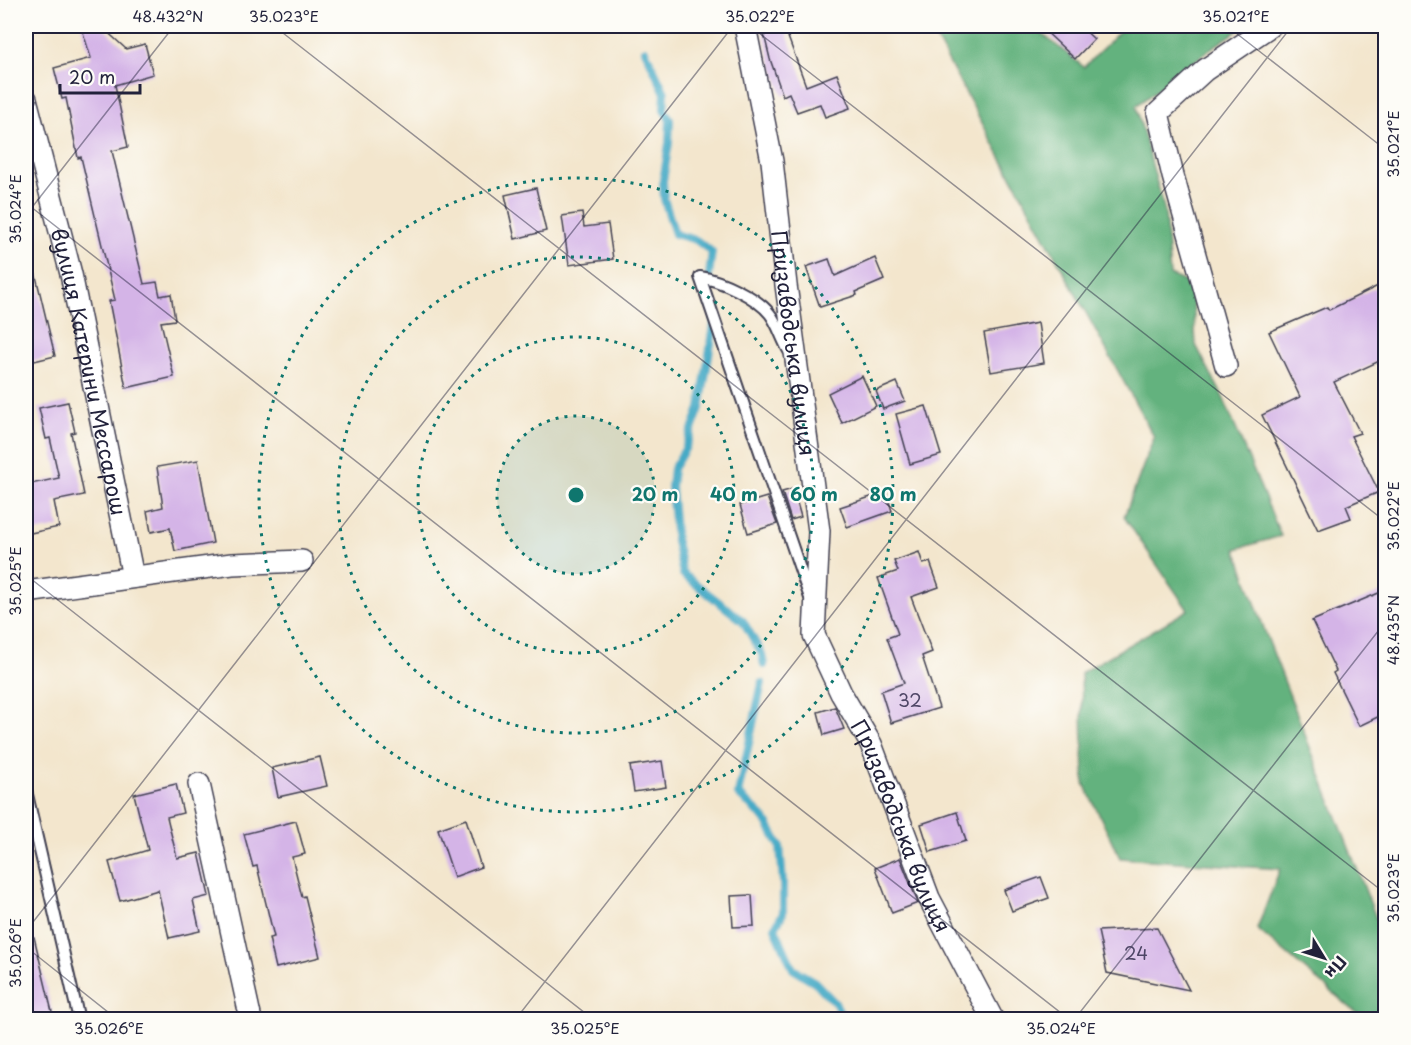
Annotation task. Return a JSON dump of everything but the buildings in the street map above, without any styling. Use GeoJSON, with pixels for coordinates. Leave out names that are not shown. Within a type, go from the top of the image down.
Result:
{"type":"FeatureCollection","features":[{"type":"Feature","properties":{"kind":"street","name":"Призаводська вулиця"},"geometry":{"type":"LineString","coordinates":[[744,26],[772,161],[795,360],[819,531],[814,635],[841,693],[871,744],[929,898],[993,1020]]}},
{"type":"Feature","properties":{"kind":"street"},"geometry":{"type":"LineString","coordinates":[[1226,366],[1173,176],[1158,113],[1205,70],[1270,26]]}},
{"type":"Feature","properties":{"kind":"street","name":"вулиця Катерини Мессарош"},"geometry":{"type":"LineString","coordinates":[[26,99],[71,274],[133,577]]}},
{"type":"Feature","properties":{"kind":"street"},"geometry":{"type":"LineString","coordinates":[[26,592],[232,564],[302,561]]}},
{"type":"Feature","properties":{"kind":"street"},"geometry":{"type":"LineString","coordinates":[[199,784],[251,1020]]}},
{"type":"Feature","properties":{"kind":"lane"},"geometry":{"type":"LineString","coordinates":[[795,360],[769,313],[744,294],[714,279],[700,278],[815,613]]}},
{"type":"Feature","properties":{"kind":"lane"},"geometry":{"type":"LineString","coordinates":[[26,790],[79,1020]]}},
{"type":"Feature","properties":{"kind":"green space"},"geometry":{"type":"Polygon","coordinates":[[[929,26],[1032,26],[1084,67],[1125,26],[1245,26],[1213,47],[1136,106],[1165,212],[1170,275],[1192,285],[1196,345],[1222,395],[1281,536],[1236,549],[1266,634],[1385,941],[1385,1019],[1364,1019],[1257,929],[1280,869],[1120,858],[1084,783],[1081,673],[1188,610],[1124,517],[1154,437],[929,26]]]}},
{"type":"Feature","properties":{"kind":"waterway"},"geometry":{"type":"LineString","coordinates":[[645,50],[665,93],[664,110],[670,120],[663,181],[664,199],[675,234],[696,240],[712,252],[708,283]]}},
{"type":"Feature","properties":{"kind":"waterway"},"geometry":{"type":"LineString","coordinates":[[715,319],[700,408],[685,449],[673,469],[671,487],[676,541],[683,574],[743,621],[762,654],[764,665]]}},
{"type":"Feature","properties":{"kind":"waterway"},"geometry":{"type":"LineString","coordinates":[[762,683],[738,794],[765,819],[780,846],[783,913],[775,928],[793,969],[815,982],[836,1004],[843,1020]]}}]}
